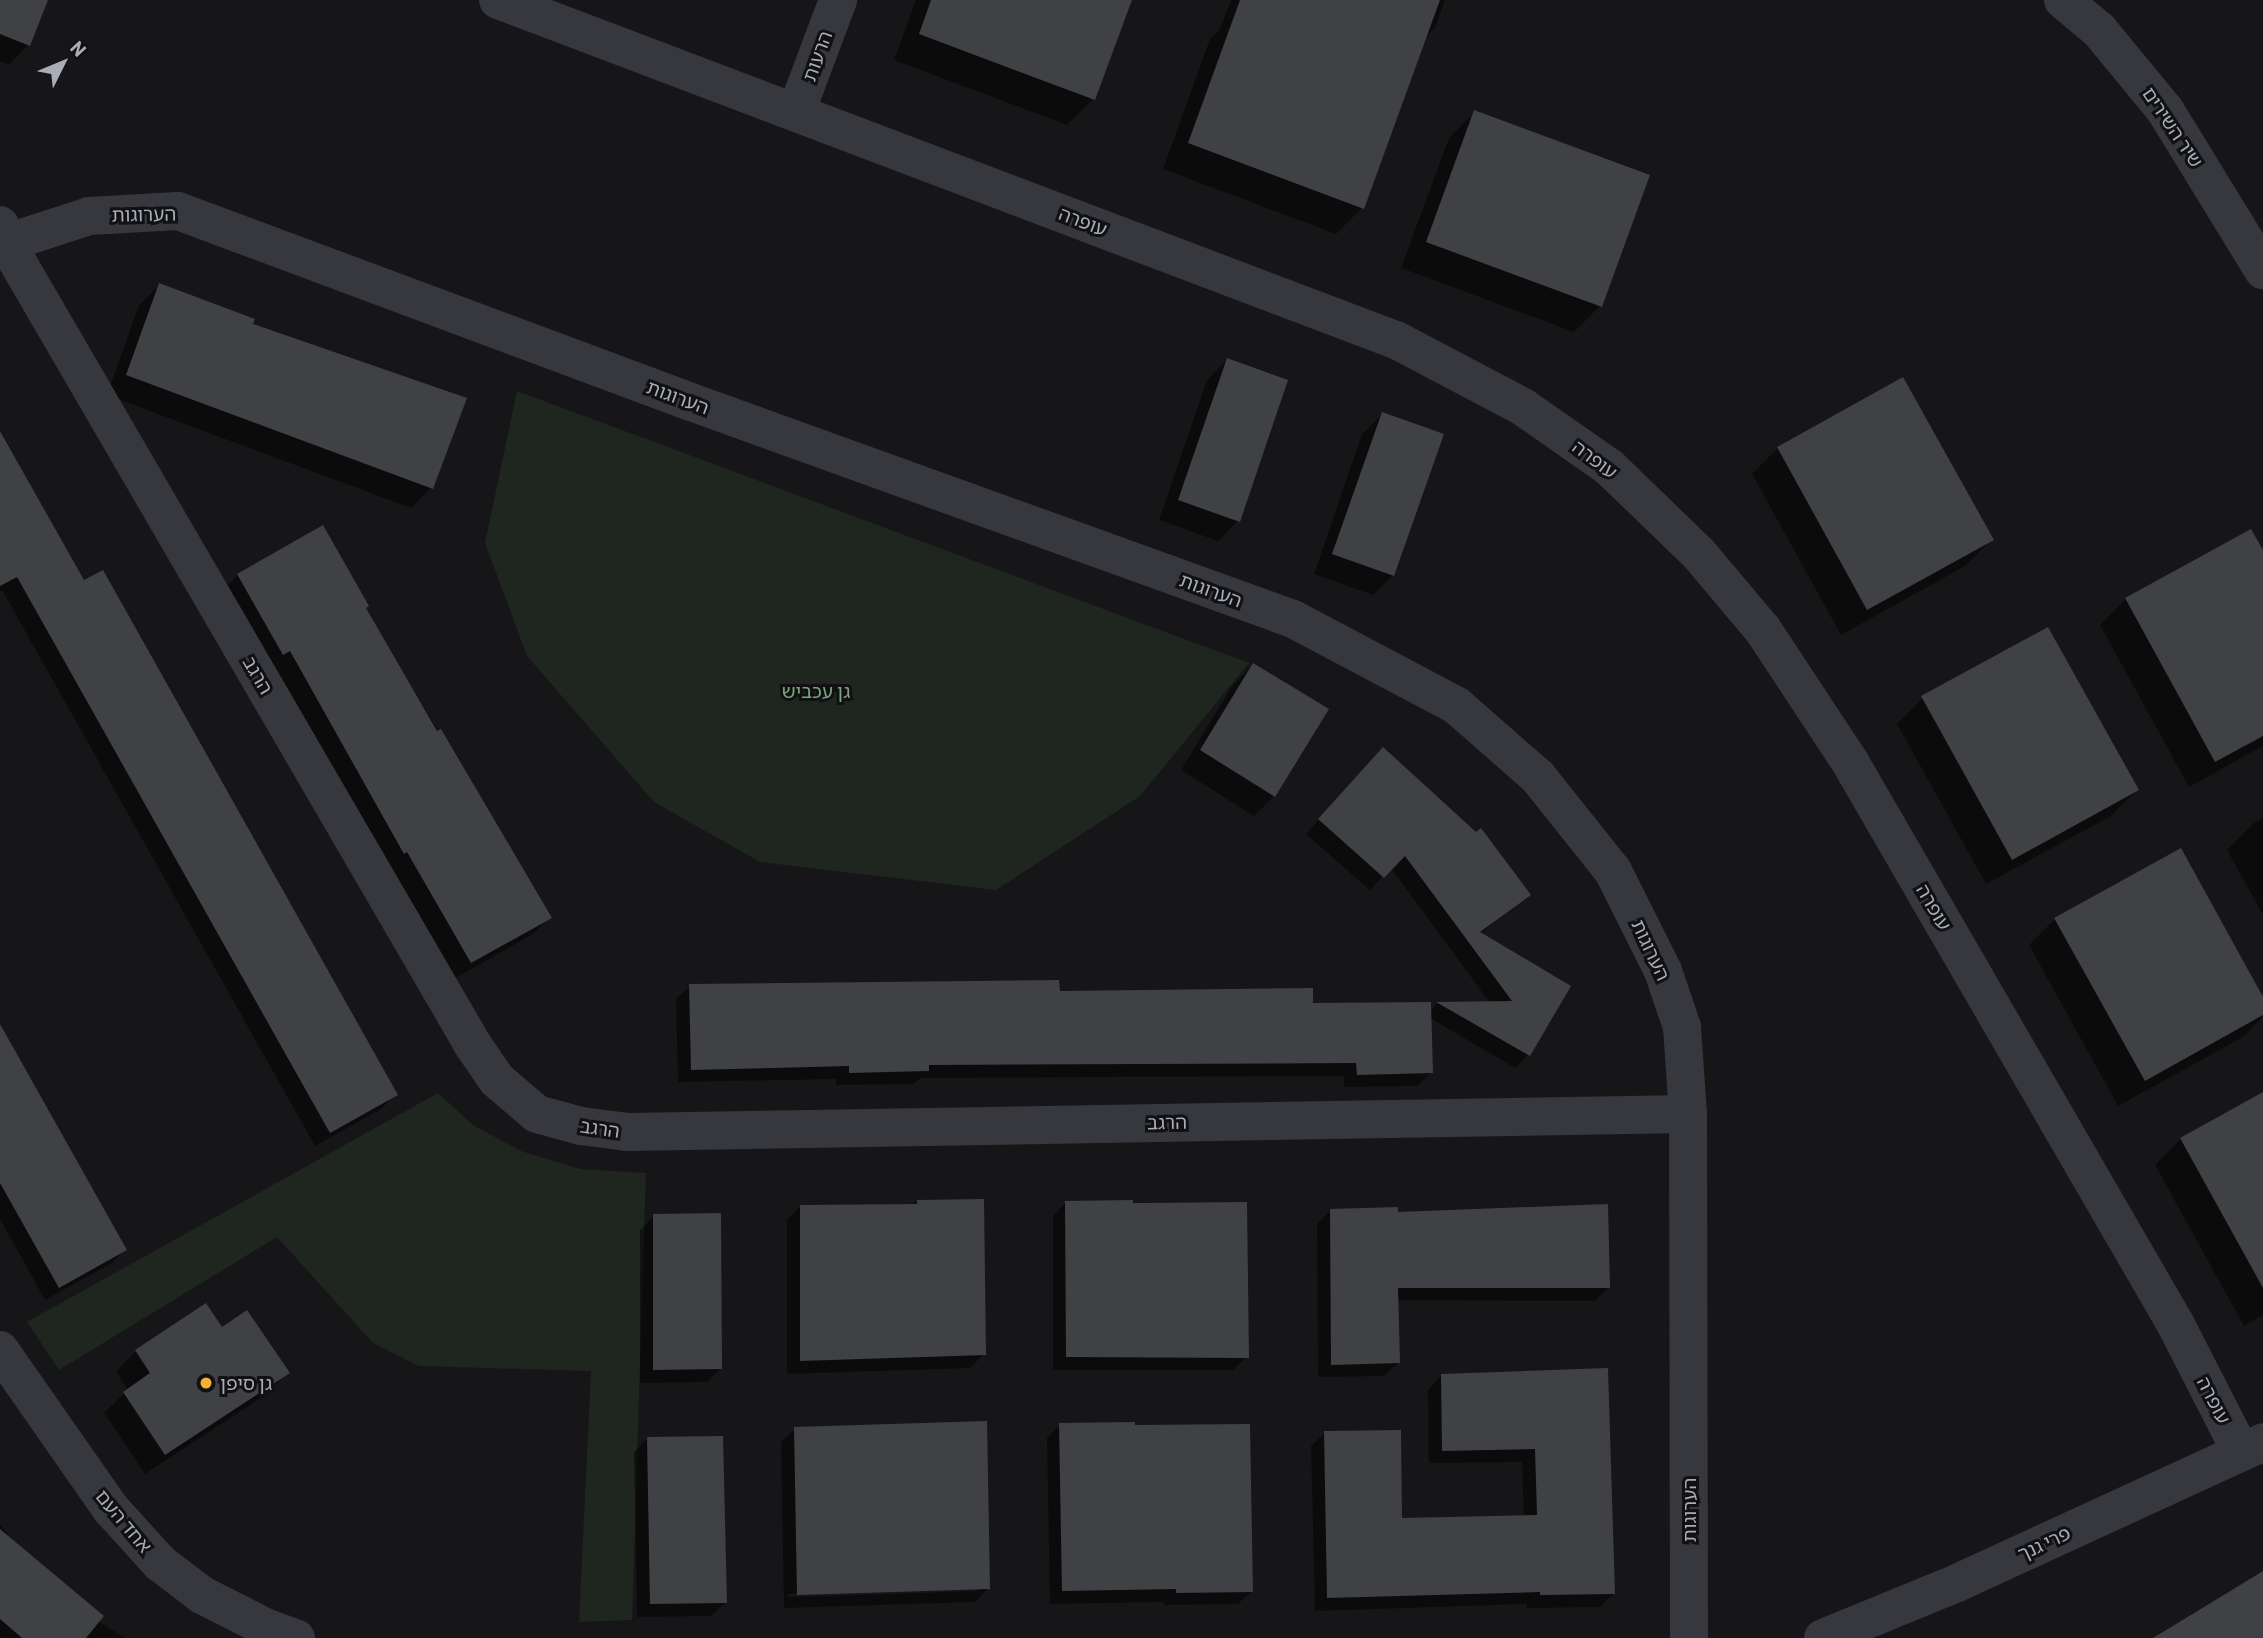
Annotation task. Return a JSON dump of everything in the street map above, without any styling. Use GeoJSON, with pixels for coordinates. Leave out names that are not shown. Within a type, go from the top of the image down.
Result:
{"type":"FeatureCollection","features":[{"type":"Feature","properties":{"kind":"street","name":"עופרה"},"geometry":{"type":"LineString","coordinates":[[498,0],[1398,341],[1523,407],[1609,467],[1699,554],[1763,631],[1850,762],[2175,1323],[2252,1447]]}},
{"type":"Feature","properties":{"kind":"street","name":"הרעות"},"geometry":{"type":"LineString","coordinates":[[796,112],[838,0]]}},
{"type":"Feature","properties":{"kind":"street","name":"שיר השירים"},"geometry":{"type":"LineString","coordinates":[[2063,0],[2099,30],[2165,110],[2263,271]]}},
{"type":"Feature","properties":{"kind":"street","name":"הערוגות"},"geometry":{"type":"LineString","coordinates":[[2,237],[89,216],[178,211],[691,402],[1293,619],[1457,706],[1538,777],[1613,871],[1663,971],[1682,1027],[1688,1114],[1689,1638]]}},
{"type":"Feature","properties":{"kind":"street","name":"הרגב"},"geometry":{"type":"LineString","coordinates":[[2,237],[473,1045],[497,1080],[537,1114],[581,1126],[627,1132],[1688,1114]]}},
{"type":"Feature","properties":{"kind":"street","name":"אחד העם"},"geometry":{"type":"LineString","coordinates":[[0,1350],[111,1509],[160,1563],[202,1595],[265,1627],[296,1638]]}},
{"type":"Feature","properties":{"kind":"street","name":"פרי גנך"},"geometry":{"type":"LineString","coordinates":[[1823,1638],[1957,1583],[2252,1447]]}},
{"type":"Feature","properties":{"kind":"green space","name":"גן עכביש"},"geometry":{"type":"Polygon","coordinates":[[[517,391],[1249,663],[1140,796],[996,890],[760,862],[654,802],[527,656],[485,543],[517,391]]]}},
{"type":"Feature","properties":{"kind":"green space"},"geometry":{"type":"Polygon","coordinates":[[[438,1093],[473,1125],[521,1151],[580,1169],[646,1173],[632,1620],[579,1622],[591,1371],[419,1366],[373,1343],[277,1237],[59,1370],[27,1322],[438,1093]]]}},
{"type":"Feature","properties":{"kind":"building"},"geometry":{"type":"Polygon","coordinates":[[[0,0],[48,0],[30,46],[0,34],[0,0]]]}},
{"type":"Feature","properties":{"kind":"building"},"geometry":{"type":"Polygon","coordinates":[[[931,0],[1132,0],[1095,100],[919,34],[931,0]]]}},
{"type":"Feature","properties":{"kind":"building"},"geometry":{"type":"Polygon","coordinates":[[[1240,0],[1440,0],[1364,209],[1188,143],[1240,0]]]}},
{"type":"Feature","properties":{"kind":"building"},"geometry":{"type":"Polygon","coordinates":[[[1474,110],[1650,175],[1602,307],[1426,242],[1474,110]]]}},
{"type":"Feature","properties":{"kind":"building"},"geometry":{"type":"Polygon","coordinates":[[[159,283],[255,319],[253,324],[467,398],[433,489],[126,375],[159,283]]]}},
{"type":"Feature","properties":{"kind":"building"},"geometry":{"type":"Polygon","coordinates":[[[1227,358],[1288,380],[1240,522],[1178,500],[1227,358]]]}},
{"type":"Feature","properties":{"kind":"building"},"geometry":{"type":"Polygon","coordinates":[[[1903,377],[1994,540],[1867,610],[1777,447],[1903,377]]]}},
{"type":"Feature","properties":{"kind":"building"},"geometry":{"type":"Polygon","coordinates":[[[1382,412],[1444,434],[1394,576],[1332,554],[1382,412]]]}},
{"type":"Feature","properties":{"kind":"building"},"geometry":{"type":"Polygon","coordinates":[[[0,431],[84,580],[103,570],[398,1095],[330,1133],[17,577],[0,586],[0,431]]]}},
{"type":"Feature","properties":{"kind":"building"},"geometry":{"type":"Polygon","coordinates":[[[323,525],[369,606],[366,608],[437,731],[441,729],[552,918],[471,963],[407,852],[404,854],[290,651],[283,655],[237,574],[323,525]]]}},
{"type":"Feature","properties":{"kind":"building"},"geometry":{"type":"Polygon","coordinates":[[[2251,529],[2263,550],[2263,736],[2215,762],[2125,598],[2251,529]]]}},
{"type":"Feature","properties":{"kind":"building"},"geometry":{"type":"Polygon","coordinates":[[[2048,627],[2139,790],[2012,860],[1921,696],[2048,627]]]}},
{"type":"Feature","properties":{"kind":"building"},"geometry":{"type":"Polygon","coordinates":[[[1253,663],[1329,709],[1275,797],[1200,750],[1253,663]]]}},
{"type":"Feature","properties":{"kind":"building"},"geometry":{"type":"Polygon","coordinates":[[[1383,747],[1476,832],[1481,828],[1531,895],[1480,932],[1571,986],[1530,1056],[1436,1002],[1512,1001],[1405,856],[1384,878],[1318,819],[1383,747]]]}},
{"type":"Feature","properties":{"kind":"building"},"geometry":{"type":"Polygon","coordinates":[[[2181,848],[2263,997],[2263,1015],[2145,1081],[2054,918],[2181,848]]]}},
{"type":"Feature","properties":{"kind":"building"},"geometry":{"type":"Polygon","coordinates":[[[1059,980],[1060,991],[1313,988],[1313,1003],[1431,1002],[1433,1073],[1357,1075],[1356,1063],[929,1065],[929,1071],[849,1073],[849,1066],[691,1070],[689,984],[1059,980]]]}},
{"type":"Feature","properties":{"kind":"building"},"geometry":{"type":"Polygon","coordinates":[[[0,1024],[127,1250],[59,1288],[0,1183],[0,1024]]]}},
{"type":"Feature","properties":{"kind":"building"},"geometry":{"type":"Polygon","coordinates":[[[2263,1092],[2263,1288],[2180,1138],[2263,1092]]]}},
{"type":"Feature","properties":{"kind":"building"},"geometry":{"type":"Polygon","coordinates":[[[984,1199],[986,1355],[800,1361],[800,1205],[917,1204],[917,1200],[984,1199]]]}},
{"type":"Feature","properties":{"kind":"building"},"geometry":{"type":"Polygon","coordinates":[[[1133,1200],[1133,1203],[1247,1202],[1249,1358],[1066,1357],[1065,1201],[1133,1200]]]}},
{"type":"Feature","properties":{"kind":"building"},"geometry":{"type":"Polygon","coordinates":[[[1608,1204],[1610,1288],[1398,1288],[1400,1363],[1331,1365],[1330,1209],[1398,1207],[1398,1212],[1608,1204]]]}},
{"type":"Feature","properties":{"kind":"building"},"geometry":{"type":"Polygon","coordinates":[[[721,1213],[722,1369],[653,1370],[653,1214],[721,1213]]]}},
{"type":"Feature","properties":{"kind":"building","name":"גן סיפן"},"geometry":{"type":"Polygon","coordinates":[[[206,1303],[222,1327],[247,1310],[290,1373],[165,1455],[123,1392],[150,1373],[135,1350],[206,1303]]]}},
{"type":"Feature","properties":{"kind":"building"},"geometry":{"type":"Polygon","coordinates":[[[1608,1368],[1615,1594],[1540,1595],[1540,1592],[1327,1598],[1324,1431],[1401,1430],[1402,1518],[1537,1515],[1535,1449],[1442,1451],[1441,1374],[1608,1368]]]}},
{"type":"Feature","properties":{"kind":"building"},"geometry":{"type":"Polygon","coordinates":[[[987,1421],[990,1589],[797,1595],[794,1427],[987,1421]]]}},
{"type":"Feature","properties":{"kind":"building"},"geometry":{"type":"Polygon","coordinates":[[[1135,1422],[1135,1425],[1250,1424],[1253,1592],[1176,1593],[1176,1589],[1062,1591],[1059,1423],[1135,1422]]]}},
{"type":"Feature","properties":{"kind":"building"},"geometry":{"type":"Polygon","coordinates":[[[723,1436],[727,1603],[650,1604],[647,1437],[723,1436]]]}},
{"type":"Feature","properties":{"kind":"building"},"geometry":{"type":"Polygon","coordinates":[[[0,1529],[104,1616],[86,1638],[22,1638],[0,1619],[0,1529]]]}},
{"type":"Feature","properties":{"kind":"building"},"geometry":{"type":"Polygon","coordinates":[[[2263,1571],[2263,1638],[2153,1638],[2227,1593],[2263,1571]]]}},
{"type":"Feature","properties":{"kind":"place","name":"גן סיפן"},"geometry":{"type":"Point","coordinates":[206,1383]}}]}
